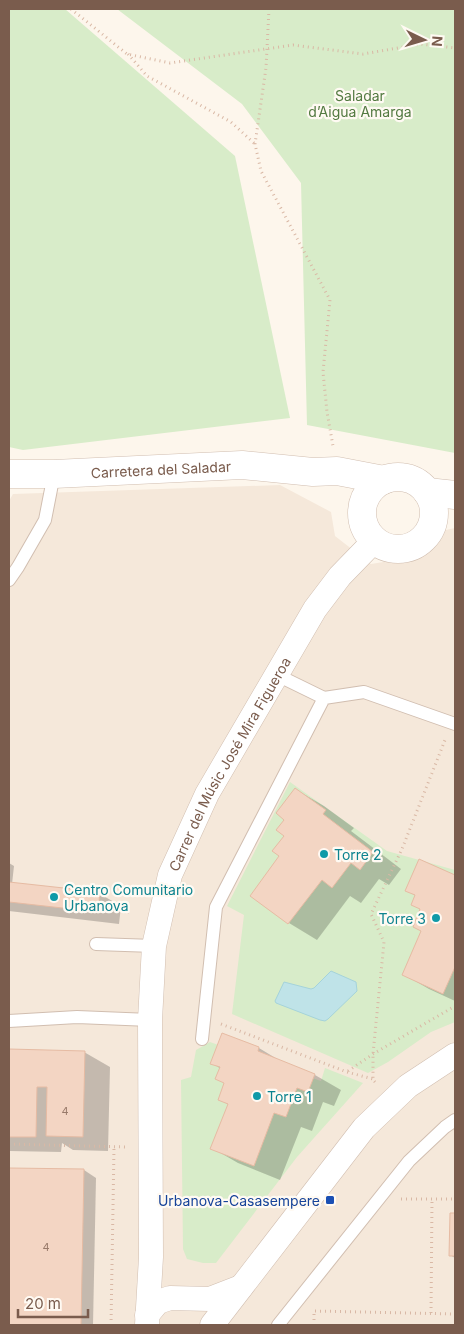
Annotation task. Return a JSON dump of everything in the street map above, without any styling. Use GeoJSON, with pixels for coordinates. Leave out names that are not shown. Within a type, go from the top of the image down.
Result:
{"type":"FeatureCollection","features":[{"type":"Feature","properties":{"kind":"street","name":"Carretera del Saladar"},"geometry":{"type":"LineString","coordinates":[[9,474],[54,474],[242,465],[325,472],[384,480]]}},
{"type":"Feature","properties":{"kind":"street","name":"Carretera del Saladar"},"geometry":{"type":"LineString","coordinates":[[325,472],[362,506]]}},
{"type":"Feature","properties":{"kind":"street"},"geometry":{"type":"LineString","coordinates":[[396,477],[408,478],[419,484],[427,492],[432,502],[434,514],[444,519],[426,536],[418,543],[396,550],[384,547],[374,540],[364,525],[362,506],[366,495],[374,486],[384,480],[396,477]]}},
{"type":"Feature","properties":{"kind":"street"},"geometry":{"type":"LineString","coordinates":[[427,492],[455,495]]}},
{"type":"Feature","properties":{"kind":"street","name":"Carrer del Músic José Mira Figueroa"},"geometry":{"type":"LineString","coordinates":[[147,1320],[151,1257],[150,1020],[154,946],[170,875],[207,794],[314,608],[340,576],[374,540]]}},
{"type":"Feature","properties":{"kind":"street"},"geometry":{"type":"LineString","coordinates":[[212,1325],[364,1128],[408,1086],[455,1056]]}},
{"type":"Feature","properties":{"kind":"street","name":"Carrer del Músic José Mira Figueroa"},"geometry":{"type":"LineString","coordinates":[[151,1257],[166,1284],[185,1299]]}},
{"type":"Feature","properties":{"kind":"street","name":"Carrer del Músic José Mira Figueroa"},"geometry":{"type":"LineString","coordinates":[[147,1320],[158,1302],[170,1298],[210,1299],[242,1286]]}},
{"type":"Feature","properties":{"kind":"lane"},"geometry":{"type":"LineString","coordinates":[[9,580],[45,520],[54,474]]}},
{"type":"Feature","properties":{"kind":"lane"},"geometry":{"type":"LineString","coordinates":[[276,675],[324,698],[364,692],[454,723]]}},
{"type":"Feature","properties":{"kind":"lane"},"geometry":{"type":"LineString","coordinates":[[202,1039],[216,908],[324,698]]}},
{"type":"Feature","properties":{"kind":"lane"},"geometry":{"type":"LineString","coordinates":[[96,944],[154,946]]}},
{"type":"Feature","properties":{"kind":"lane"},"geometry":{"type":"LineString","coordinates":[[9,1020],[77,1017],[150,1020]]}},
{"type":"Feature","properties":{"kind":"lane"},"geometry":{"type":"LineString","coordinates":[[278,1325],[409,1162],[445,1127],[455,1120]]}},
{"type":"Feature","properties":{"kind":"path"},"geometry":{"type":"LineString","coordinates":[[71,9],[127,54],[147,76],[231,122],[255,144]]}},
{"type":"Feature","properties":{"kind":"path"},"geometry":{"type":"LineString","coordinates":[[269,9],[266,68],[255,144],[261,171],[330,300],[323,372],[327,412],[325,472]]}},
{"type":"Feature","properties":{"kind":"path"},"geometry":{"type":"LineString","coordinates":[[127,54],[170,63],[293,46],[364,54],[421,44],[455,48]]}},
{"type":"Feature","properties":{"kind":"path"},"geometry":{"type":"LineString","coordinates":[[204,1018],[374,1081],[374,1054],[384,942],[371,914],[402,849],[454,723]]}},
{"type":"Feature","properties":{"kind":"path"},"geometry":{"type":"LineString","coordinates":[[98,908],[129,912]]}},
{"type":"Feature","properties":{"kind":"path"},"geometry":{"type":"LineString","coordinates":[[348,1072],[374,1054],[455,1006]]}},
{"type":"Feature","properties":{"kind":"path"},"geometry":{"type":"LineString","coordinates":[[9,1144],[122,1147]]}},
{"type":"Feature","properties":{"kind":"path"},"geometry":{"type":"LineString","coordinates":[[112,1325],[114,1147]]}},
{"type":"Feature","properties":{"kind":"path"},"geometry":{"type":"LineString","coordinates":[[380,1198],[455,1199]]}},
{"type":"Feature","properties":{"kind":"path"},"geometry":{"type":"LineString","coordinates":[[431,1314],[432,1199]]}},
{"type":"Feature","properties":{"kind":"path"},"geometry":{"type":"LineString","coordinates":[[314,1325],[314,1311],[455,1314]]}},
{"type":"Feature","properties":{"kind":"shaded area"},"geometry":{"type":"Polygon","coordinates":[[[280,485],[331,512],[335,536],[371,564],[408,558],[441,531],[455,528],[455,1325],[9,1325],[9,501],[13,494],[280,485]]]}},
{"type":"Feature","properties":{"kind":"green space"},"geometry":{"type":"Polygon","coordinates":[[[9,9],[65,9],[235,156],[290,418],[23,450],[9,447],[9,9]]]}},
{"type":"Feature","properties":{"kind":"green space","name":"Saladar d’Aigua Amarga"},"geometry":{"type":"Polygon","coordinates":[[[117,9],[455,9],[455,453],[307,425],[301,183],[242,104],[117,9]]]}},
{"type":"Feature","properties":{"kind":"green space"},"geometry":{"type":"Polygon","coordinates":[[[290,782],[387,851],[455,870],[455,1022],[431,1032],[388,1062],[368,1073],[232,1014],[244,915],[227,906],[290,782]]]}},
{"type":"Feature","properties":{"kind":"green space"},"geometry":{"type":"Polygon","coordinates":[[[210,1042],[321,1081],[325,1068],[363,1083],[297,1157],[216,1263],[203,1263],[187,1259],[183,1249],[181,1080],[191,1077],[196,1050],[210,1042]]]}},
{"type":"Feature","properties":{"kind":"water"},"geometry":{"type":"Polygon","coordinates":[[[331,971],[356,982],[357,991],[325,1021],[276,1003],[275,1001],[284,982],[311,989],[331,971]]]}},
{"type":"Feature","properties":{"kind":"building","name":"Torre 2"},"geometry":{"type":"Polygon","coordinates":[[[295,788],[326,810],[323,814],[373,852],[360,870],[351,863],[332,888],[322,880],[288,924],[250,896],[279,856],[272,851],[284,836],[276,830],[284,820],[276,813],[295,788]]]}},
{"type":"Feature","properties":{"kind":"building","name":"Torre 3"},"geometry":{"type":"Polygon","coordinates":[[[419,859],[455,875],[455,967],[443,994],[402,975],[421,931],[413,927],[420,909],[411,905],[415,895],[405,891],[419,859]]]}},
{"type":"Feature","properties":{"kind":"building","name":"Centro Comunitario Urbanova"},"geometry":{"type":"Polygon","coordinates":[[[9,882],[100,892],[98,912],[9,902],[9,882]]]}},
{"type":"Feature","properties":{"kind":"building","name":"Torre 1"},"geometry":{"type":"Polygon","coordinates":[[[222,1033],[259,1047],[258,1051],[315,1074],[308,1092],[297,1088],[286,1117],[274,1113],[254,1166],[210,1149],[228,1104],[218,1100],[224,1083],[215,1079],[220,1067],[210,1064],[222,1033]]]}},
{"type":"Feature","properties":{"kind":"building"},"geometry":{"type":"Polygon","coordinates":[[[9,1049],[85,1051],[83,1137],[46,1136],[47,1087],[37,1087],[36,1137],[9,1137],[9,1049]]]}},
{"type":"Feature","properties":{"kind":"building"},"geometry":{"type":"Polygon","coordinates":[[[9,1168],[84,1169],[81,1325],[9,1325],[9,1168]]]}},
{"type":"Feature","properties":{"kind":"building"},"geometry":{"type":"Polygon","coordinates":[[[450,1213],[455,1213],[455,1256],[449,1256],[450,1213]]]}},
{"type":"Feature","properties":{"kind":"place","name":"Torre 2"},"geometry":{"type":"Point","coordinates":[324,854]}},
{"type":"Feature","properties":{"kind":"place","name":"Centro Comunitario Urbanova"},"geometry":{"type":"Point","coordinates":[54,897]}},
{"type":"Feature","properties":{"kind":"place","name":"Torre 3"},"geometry":{"type":"Point","coordinates":[436,918]}},
{"type":"Feature","properties":{"kind":"place","name":"Torre 1"},"geometry":{"type":"Point","coordinates":[257,1096]}},
{"type":"Feature","properties":{"kind":"place","name":"Urbanova-Casasempere"},"geometry":{"type":"Point","coordinates":[330,1200]}}]}
